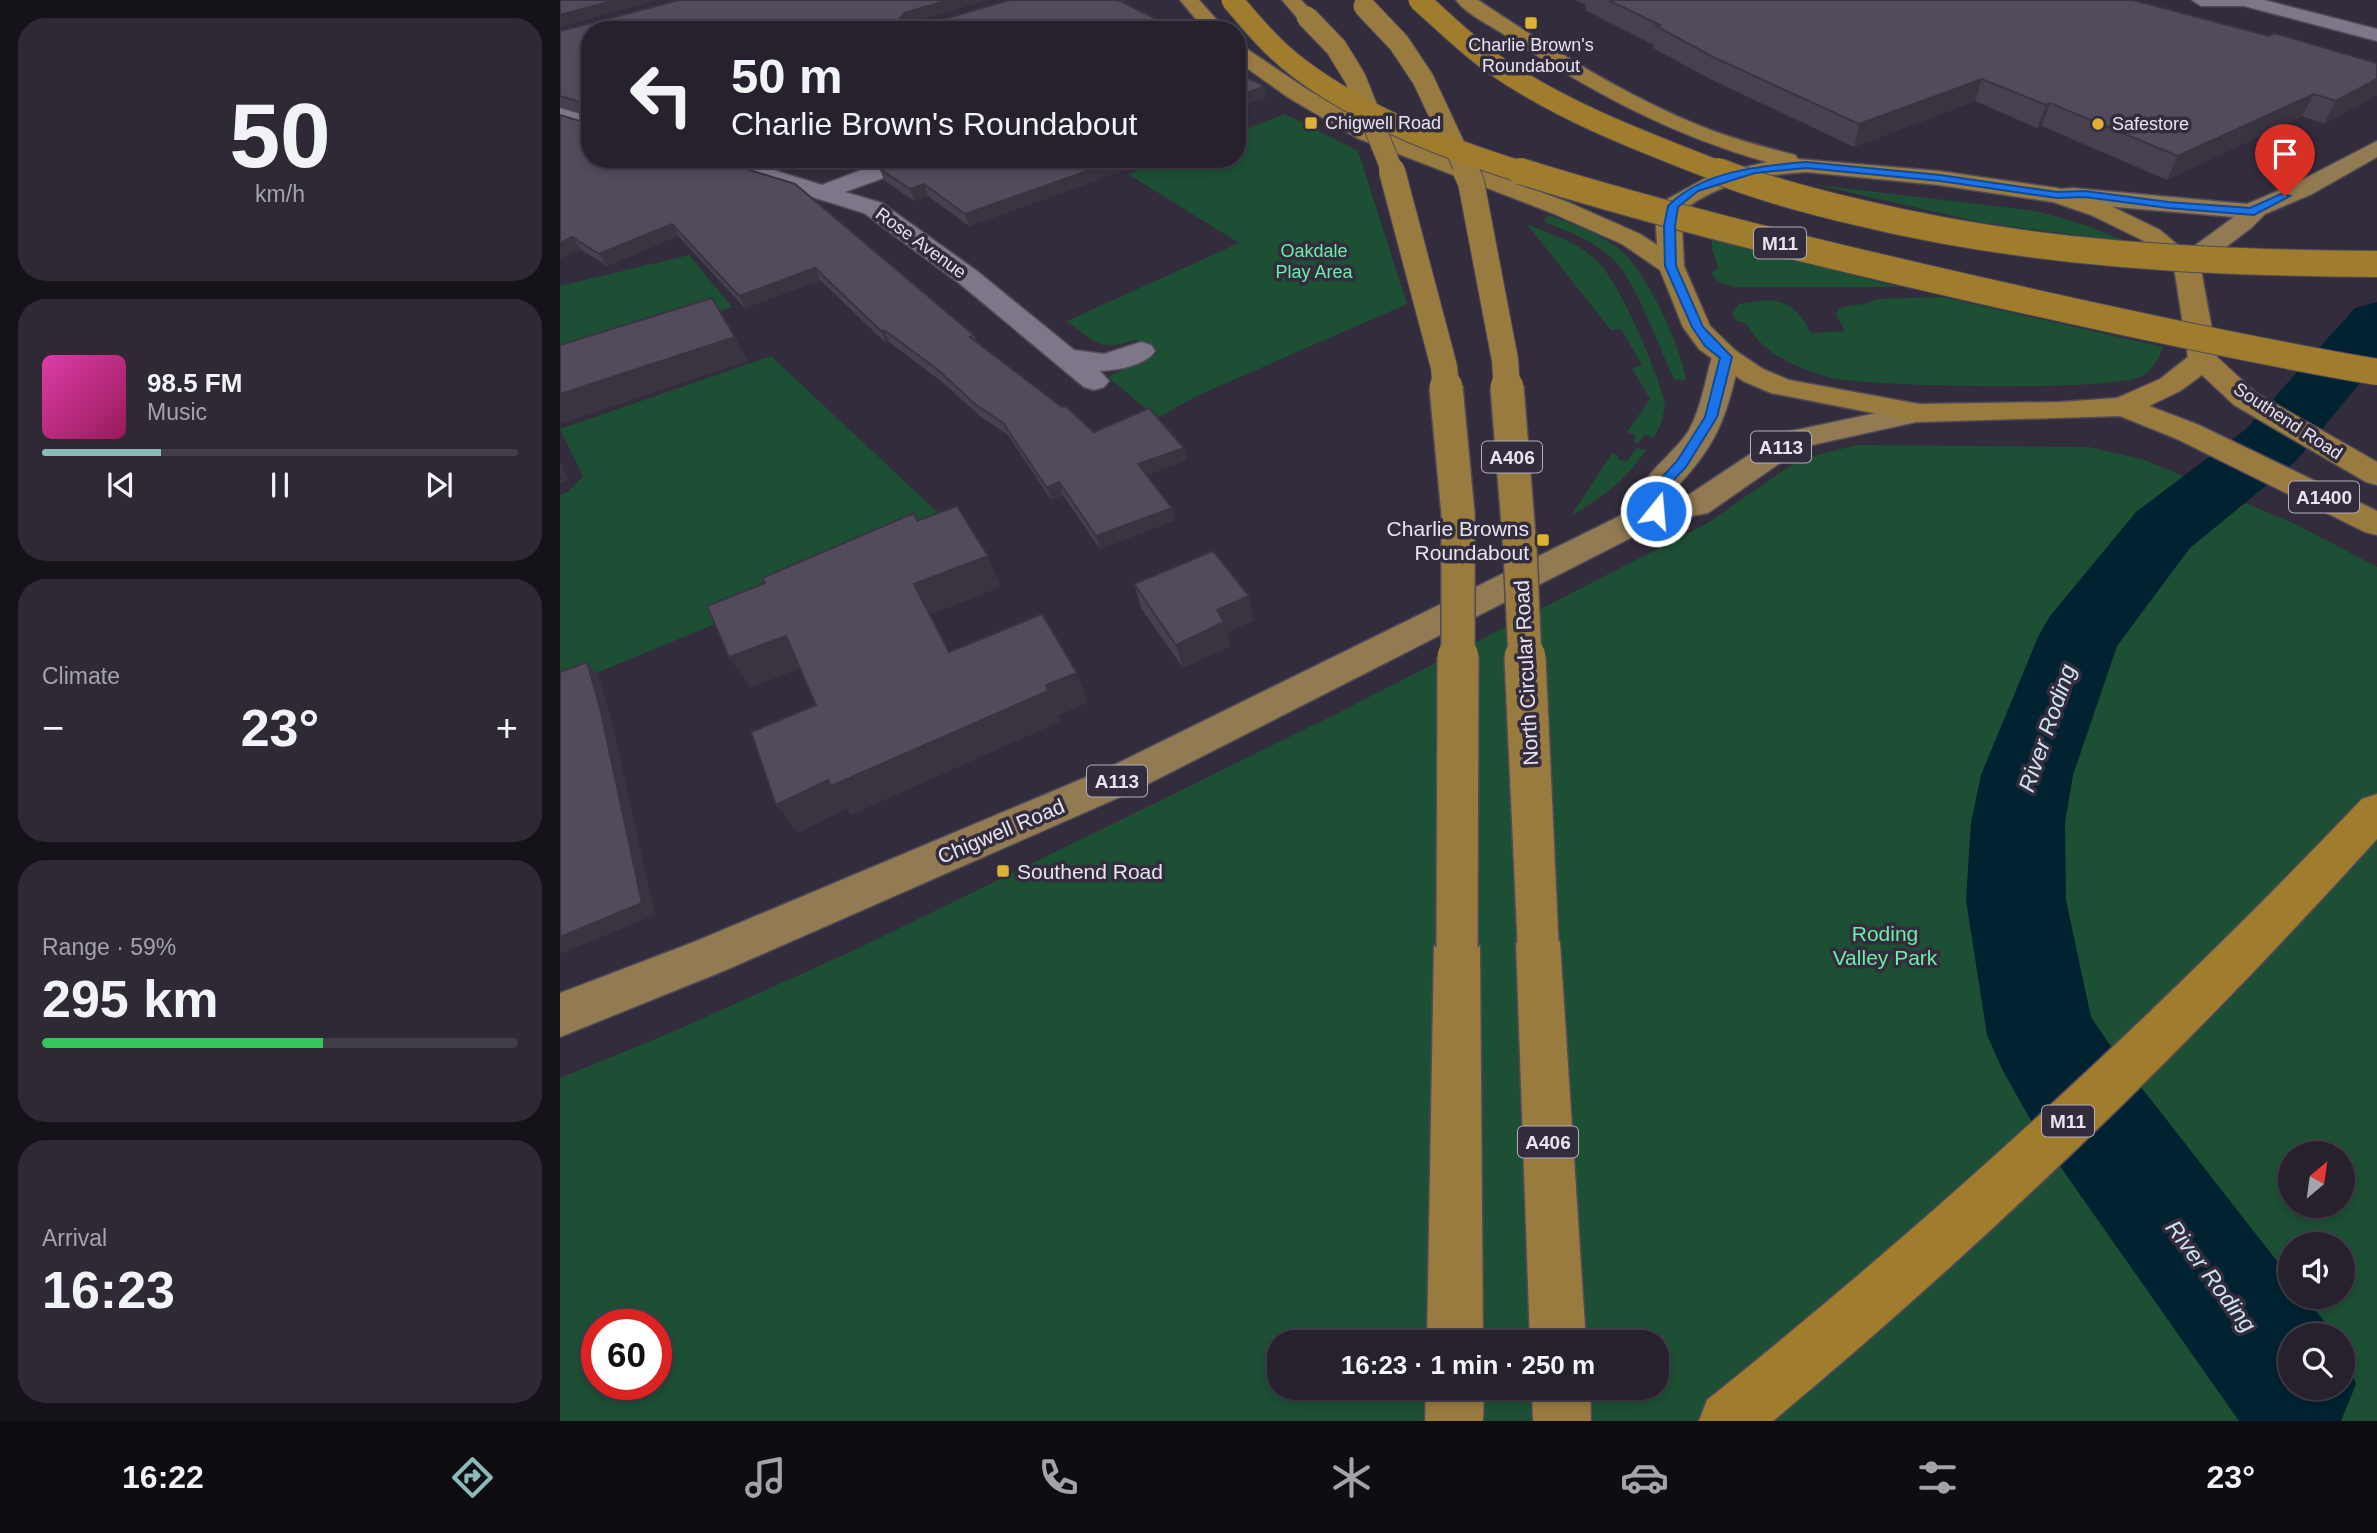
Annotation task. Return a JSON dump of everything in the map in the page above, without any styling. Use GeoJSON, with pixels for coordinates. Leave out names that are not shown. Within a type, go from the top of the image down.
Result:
{"type":"FeatureCollection","features":[{"type":"Feature","properties":{"kind":"highway"},"geometry":{"type":"LineString","coordinates":[[1189,0],[1208,21]]}},
{"type":"Feature","properties":{"kind":"highway","name":"M11"},"geometry":{"type":"LineString","coordinates":[[1232,0],[1261,35],[1308,75],[1339,93],[1382,116],[1457,149],[1555,183],[1844,260],[2150,328],[2377,372]]}},
{"type":"Feature","properties":{"kind":"highway","name":"M11"},"geometry":{"type":"LineString","coordinates":[[1419,0],[1491,62],[1577,114],[1746,182],[1840,209],[1902,224],[2037,247],[2244,264],[2377,264]]}},
{"type":"Feature","properties":{"kind":"highway"},"geometry":{"type":"LineString","coordinates":[[1465,0],[1543,53],[1680,125],[1742,148],[1806,165]]}},
{"type":"Feature","properties":{"kind":"highway","name":"North Circular Road"},"geometry":{"type":"LineString","coordinates":[[1360,3],[1399,43],[1423,79],[1444,119],[1471,182],[1505,360],[1520,549],[1557,1330]]}},
{"type":"Feature","properties":{"kind":"highway","name":"A406"},"geometry":{"type":"LineString","coordinates":[[1299,9],[1336,47],[1355,78],[1370,112],[1399,192],[1444,367],[1458,514],[1459,583],[1455,1330]]}},
{"type":"Feature","properties":{"kind":"highway"},"geometry":{"type":"LineString","coordinates":[[1246,57],[1297,93],[1365,133],[1561,208],[1631,239],[1671,266]]}},
{"type":"Feature","properties":{"kind":"highway","name":"A113"},"geometry":{"type":"LineString","coordinates":[[2187,264],[2151,235],[2100,211],[2057,195],[1940,178],[1806,165],[1754,170],[1695,189],[1673,206],[1669,226],[1671,266],[1697,327],[1709,343],[1726,357],[1753,375],[1781,387],[1919,414],[2123,407],[2170,385],[2203,360]]}},
{"type":"Feature","properties":{"kind":"highway"},"geometry":{"type":"LineString","coordinates":[[2187,264],[2203,360]]}},
{"type":"Feature","properties":{"kind":"highway","name":"Southend Road"},"geometry":{"type":"LineString","coordinates":[[2203,360],[2245,398],[2307,437],[2377,475]]}},
{"type":"Feature","properties":{"kind":"highway","name":"A1400"},"geometry":{"type":"LineString","coordinates":[[2123,407],[2188,432],[2377,524]]}},
{"type":"Feature","properties":{"kind":"highway","name":"M11"},"geometry":{"type":"LineString","coordinates":[[1728,1421],[1815,1350],[1988,1198],[2311,883],[2377,811]]}},
{"type":"Feature","properties":{"kind":"highway"},"geometry":{"type":"LineString","coordinates":[[1454,1421],[1455,1400]]}},
{"type":"Feature","properties":{"kind":"highway"},"geometry":{"type":"LineString","coordinates":[[1561,1400],[1562,1421]]}},
{"type":"Feature","properties":{"kind":"main road"},"geometry":{"type":"LineString","coordinates":[[2187,264],[2255,209],[2303,189],[2349,161],[2377,148]]}},
{"type":"Feature","properties":{"kind":"main road","name":"A113"},"geometry":{"type":"LineString","coordinates":[[2057,195],[2085,194],[2254,212]]}},
{"type":"Feature","properties":{"kind":"main road"},"geometry":{"type":"LineString","coordinates":[[1656,511],[1657,489],[1681,464],[1711,417],[1726,357]]}},
{"type":"Feature","properties":{"kind":"main road","name":"Chigwell Road"},"geometry":{"type":"LineString","coordinates":[[560,1016],[709,956],[1122,779],[1656,511],[1696,505],[1793,440],[1919,414]]}},
{"type":"Feature","properties":{"kind":"street"},"geometry":{"type":"LineString","coordinates":[[2201,0],[2242,1],[2377,35]]}},
{"type":"Feature","properties":{"kind":"street"},"geometry":{"type":"LineString","coordinates":[[560,115],[581,121]]}},
{"type":"Feature","properties":{"kind":"street","name":"Rose Avenue"},"geometry":{"type":"LineString","coordinates":[[744,168],[873,208],[968,277],[1094,381]]}},
{"type":"Feature","properties":{"kind":"street"},"geometry":{"type":"LineString","coordinates":[[827,192],[840,184],[887,168]]}},
{"type":"Feature","properties":{"kind":"street","name":"Rose Avenue"},"geometry":{"type":"LineString","coordinates":[[1066,357],[1096,364],[1118,362],[1141,351]]}},
{"type":"Feature","properties":{"kind":"green space","name":"Oakdale Play Area"},"geometry":{"type":"Polygon","coordinates":[[[1285,114],[1358,151],[1407,304],[1203,393],[1157,418],[1108,377],[1157,353],[1136,339],[1114,345],[1099,343],[1067,321],[1239,243],[1128,174],[1144,168],[1246,168],[1246,129],[1285,114]]]}},
{"type":"Feature","properties":{"kind":"green space"},"geometry":{"type":"Polygon","coordinates":[[[1817,185],[2036,211],[2085,225],[2129,242],[1984,223],[1817,185]]]}},
{"type":"Feature","properties":{"kind":"green space"},"geometry":{"type":"Polygon","coordinates":[[[1549,215],[1602,238],[1629,258],[1661,309],[1686,381],[1674,379],[1640,301],[1616,262],[1592,243],[1545,222],[1544,219],[1549,215]]]}},
{"type":"Feature","properties":{"kind":"green space"},"geometry":{"type":"Polygon","coordinates":[[[1527,224],[1562,238],[1586,252],[1604,268],[1614,284],[1645,348],[1665,403],[1662,421],[1654,438],[1645,434],[1638,443],[1633,441],[1636,435],[1627,432],[1650,399],[1632,368],[1642,365],[1621,329],[1611,330],[1527,224]]]}},
{"type":"Feature","properties":{"kind":"green space"},"geometry":{"type":"Polygon","coordinates":[[[1712,238],[1899,287],[1735,287],[1719,282],[1711,274],[1718,267],[1712,249],[1712,238]]]}},
{"type":"Feature","properties":{"kind":"green space"},"geometry":{"type":"Polygon","coordinates":[[[689,255],[732,307],[560,363],[560,286],[689,255]]]}},
{"type":"Feature","properties":{"kind":"green space"},"geometry":{"type":"Polygon","coordinates":[[[1942,297],[2163,347],[2146,373],[2122,381],[1988,386],[1851,380],[1828,377],[1781,358],[1761,343],[1746,323],[1736,321],[1732,312],[1739,304],[1782,302],[1797,312],[1811,333],[1845,331],[1836,315],[1838,309],[1876,299],[1942,297]]]}},
{"type":"Feature","properties":{"kind":"green space"},"geometry":{"type":"Polygon","coordinates":[[[771,356],[952,526],[560,688],[560,495],[568,492],[583,476],[560,429],[771,356]]]}},
{"type":"Feature","properties":{"kind":"green space","name":"Roding Valley Park"},"geometry":{"type":"Polygon","coordinates":[[[1857,445],[2089,447],[2145,460],[2297,525],[2377,567],[2377,1421],[560,1421],[560,1078],[677,1030],[861,947],[1340,712],[1706,524],[1800,459],[1857,445]]]}},
{"type":"Feature","properties":{"kind":"green space"},"geometry":{"type":"Polygon","coordinates":[[[1636,448],[1646,450],[1630,471],[1603,495],[1571,516],[1612,453],[1619,456],[1617,459],[1627,462],[1636,448]]]}},
{"type":"Feature","properties":{"kind":"building"},"geometry":{"type":"Polygon","coordinates":[[[560,0],[616,0],[560,15],[560,0]]]}},
{"type":"Feature","properties":{"kind":"building"},"geometry":{"type":"Polygon","coordinates":[[[679,0],[949,0],[904,13],[900,21],[598,21],[679,0]]]}},
{"type":"Feature","properties":{"kind":"building"},"geometry":{"type":"Polygon","coordinates":[[[1009,0],[1118,0],[1161,21],[937,21],[1009,0]]]}},
{"type":"Feature","properties":{"kind":"building"},"geometry":{"type":"Polygon","coordinates":[[[1608,0],[2133,0],[2269,36],[2274,33],[2377,63],[2377,79],[2336,101],[2314,94],[2178,156],[2050,103],[2046,105],[1982,79],[1859,124],[1713,57],[1656,26],[1660,25],[1608,0]]]}},
{"type":"Feature","properties":{"kind":"building"},"geometry":{"type":"Polygon","coordinates":[[[581,26],[581,102],[560,96],[560,31],[581,26]]]}},
{"type":"Feature","properties":{"kind":"building"},"geometry":{"type":"Polygon","coordinates":[[[1246,77],[1265,86],[1246,93],[1246,77]]]}},
{"type":"Feature","properties":{"kind":"building"},"geometry":{"type":"Polygon","coordinates":[[[560,115],[581,121],[581,168],[743,168],[795,184],[974,335],[970,337],[1062,407],[1065,406],[1094,432],[1149,408],[1184,448],[1138,464],[1172,508],[1096,536],[1059,482],[1047,488],[1003,423],[976,405],[937,369],[884,330],[881,331],[815,268],[739,296],[672,224],[599,254],[572,237],[560,243],[560,115]]]}},
{"type":"Feature","properties":{"kind":"building"},"geometry":{"type":"Polygon","coordinates":[[[1095,168],[965,214],[924,184],[910,189],[880,169],[1095,168]]]}},
{"type":"Feature","properties":{"kind":"building"},"geometry":{"type":"Polygon","coordinates":[[[712,298],[735,337],[560,394],[560,345],[712,298]]]}},
{"type":"Feature","properties":{"kind":"building"},"geometry":{"type":"Polygon","coordinates":[[[957,506],[988,556],[914,584],[949,652],[1042,614],[1077,673],[1046,685],[1048,691],[831,786],[828,780],[776,805],[751,732],[816,705],[786,636],[729,657],[707,606],[765,583],[762,578],[914,513],[917,521],[957,506]]]}},
{"type":"Feature","properties":{"kind":"building"},"geometry":{"type":"Polygon","coordinates":[[[1213,551],[1249,596],[1217,610],[1224,622],[1176,645],[1134,584],[1213,551]]]}},
{"type":"Feature","properties":{"kind":"building"},"geometry":{"type":"Polygon","coordinates":[[[587,662],[600,708],[642,903],[560,937],[560,672],[587,662]]]}},
{"type":"Feature","properties":{"kind":"waterway","name":"River Roding"},"geometry":{"type":"LineString","coordinates":[[2278,1366],[2083,1103],[2041,1035],[2016,900],[2018,823],[2027,775],[2079,637],[2163,530],[2271,445],[2377,321]]}},
{"type":"Feature","properties":{"kind":"place","name":"Charlie Brown's Roundabout"},"geometry":{"type":"Point","coordinates":[1531,23]}},
{"type":"Feature","properties":{"kind":"place","name":"Chigwell Road"},"geometry":{"type":"Point","coordinates":[1311,123]}},
{"type":"Feature","properties":{"kind":"place","name":"Safestore"},"geometry":{"type":"Point","coordinates":[2098,124]}},
{"type":"Feature","properties":{"kind":"place","name":"Charlie Browns Roundabout"},"geometry":{"type":"Point","coordinates":[1543,540]}},
{"type":"Feature","properties":{"kind":"place","name":"Southend Road"},"geometry":{"type":"Point","coordinates":[1003,871]}},
{"type":"Feature","properties":{"kind":"route"},"geometry":{"type":"LineString","coordinates":[[1656,511],[1657,489],[1681,464],[1704,432],[1711,417],[1726,357],[1709,343],[1697,327],[1671,266],[1669,226],[1673,206],[1695,189],[1722,178],[1754,170],[1806,165],[1940,178],[2057,195],[2085,194],[2168,205],[2254,212],[2255,209],[2285,196]]}}]}
